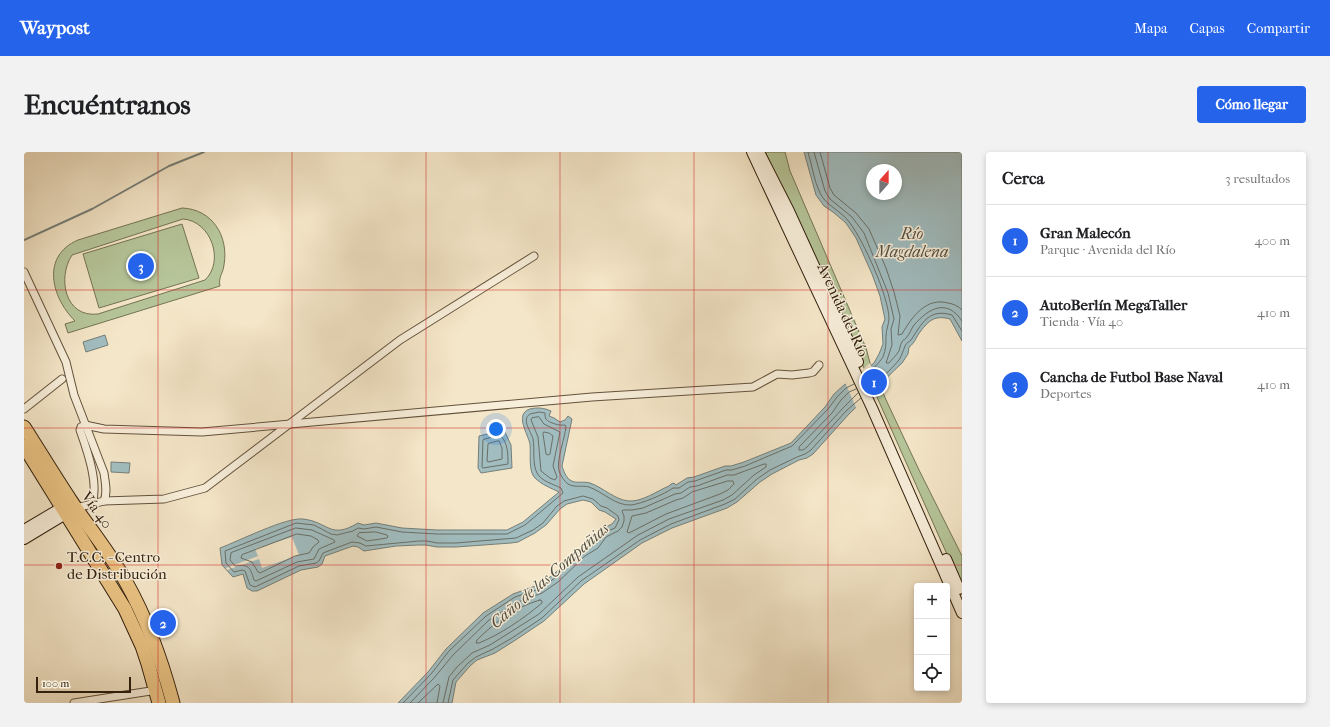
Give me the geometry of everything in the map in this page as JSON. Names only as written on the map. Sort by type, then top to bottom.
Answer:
[{"type":"highway","name":"Vía 40","points":[[24,427],[125,608],[142,646],[159,703]]},
{"type":"highway","name":"Vía 40","points":[[24,446],[69,507],[114,563],[126,582],[146,624],[173,703]]},
{"type":"main road","name":"Avenida del Río","points":[[752,152],[857,368],[962,596]]},
{"type":"main road","name":"Avenida del Río","points":[[759,152],[789,211],[857,368]]},
{"type":"main road","name":"Avenida del Río","points":[[875,407],[962,613]]},
{"type":"main road","points":[[24,530],[69,507]]},
{"type":"main road","points":[[24,539],[69,507]]},
{"type":"street","points":[[69,507],[104,501],[164,499],[205,488],[400,340],[534,256]]},
{"type":"street","points":[[24,272],[66,362],[74,395],[104,473],[106,491],[104,501]]},
{"type":"street","points":[[92,504],[95,493],[93,473],[80,430],[81,427],[85,425],[104,429],[193,432],[288,425],[592,397],[753,387],[777,374],[792,375],[813,372],[819,365]]},
{"type":"street","points":[[24,409],[62,379]]},
{"type":"street","points":[[74,703],[169,688]]},
{"type":"green space","points":[[765,152],[785,152],[790,171],[866,348],[870,363],[887,402],[962,556],[962,588],[811,246]]},
{"type":"green space","points":[[182,208],[193,210],[202,213],[210,219],[221,234],[225,254],[220,286],[68,333],[65,324],[75,321],[60,300],[54,278],[54,266],[66,247],[78,240]],"holes":[[[183,219],[193,221],[208,234],[212,243],[214,263],[211,272],[205,280],[98,314],[87,314],[78,310],[71,303],[67,295],[65,274],[67,264],[72,255]]]},
{"type":"green space","points":[[182,224],[199,278],[99,308],[83,254]]},
{"type":"water","name":"Río Magdalena","points":[[804,152],[962,152],[962,341],[950,319],[936,318],[929,322],[923,328],[913,344],[909,347],[908,354],[902,363],[849,414],[813,454],[772,474],[760,482],[737,502],[727,508],[672,528],[642,543],[584,584],[544,621],[495,653],[477,660],[456,682],[452,703],[398,703],[428,672],[446,649],[483,613],[513,594],[538,585],[553,575],[580,549],[592,541],[602,529],[612,524],[616,519],[599,510],[591,502],[583,500],[567,504],[560,509],[546,525],[518,542],[456,547],[437,547],[426,545],[396,546],[364,551],[353,546],[325,556],[322,564],[318,567],[301,570],[257,591],[252,591],[247,588],[243,574],[233,577],[222,565],[220,548],[274,525],[295,519],[312,521],[335,530],[349,528],[358,523],[364,525],[376,523],[402,528],[437,530],[507,530],[523,522],[559,492],[535,478],[531,471],[530,444],[522,420],[525,412],[530,409],[541,408],[551,411],[549,416],[560,422],[565,420],[568,416],[572,419],[562,466],[568,478],[574,482],[590,483],[614,496],[629,501],[639,500],[671,484],[674,483],[676,485],[687,478],[725,466],[731,466],[744,462],[791,443],[825,407],[834,394],[874,363],[883,344],[882,327],[885,319],[880,296],[872,274],[856,238],[846,223],[824,206],[816,195]]},
{"type":"water","points":[[105,335],[108,345],[86,352],[83,342]]},
{"type":"water","points":[[504,430],[511,445],[512,468],[481,473],[478,468],[479,436]]},
{"type":"water","points":[[111,462],[130,463],[129,473],[111,472]]},
{"type":"pier","points":[[870,363],[880,387],[857,410],[845,382],[852,379]]},
{"type":"pier","points":[[292,537],[299,555],[262,568],[259,559],[227,570],[226,568],[258,556],[255,549]]},
{"type":"waterway","points":[[24,240],[92,209],[169,166],[204,152]]},
{"type":"place","name":"Cancha de Futbol Base Naval","points":[[141,266]]},
{"type":"place","name":"Gran Malecón","points":[[874,382]]},
{"type":"place","name":"T.C.C. - Centro de Distribución","points":[[59,566]]},
{"type":"place","name":"AutoBerlín MegaTaller","points":[[163,623]]},
{"type":"water label","name":"Caño de las Compañias","points":[[549,575]]}]
